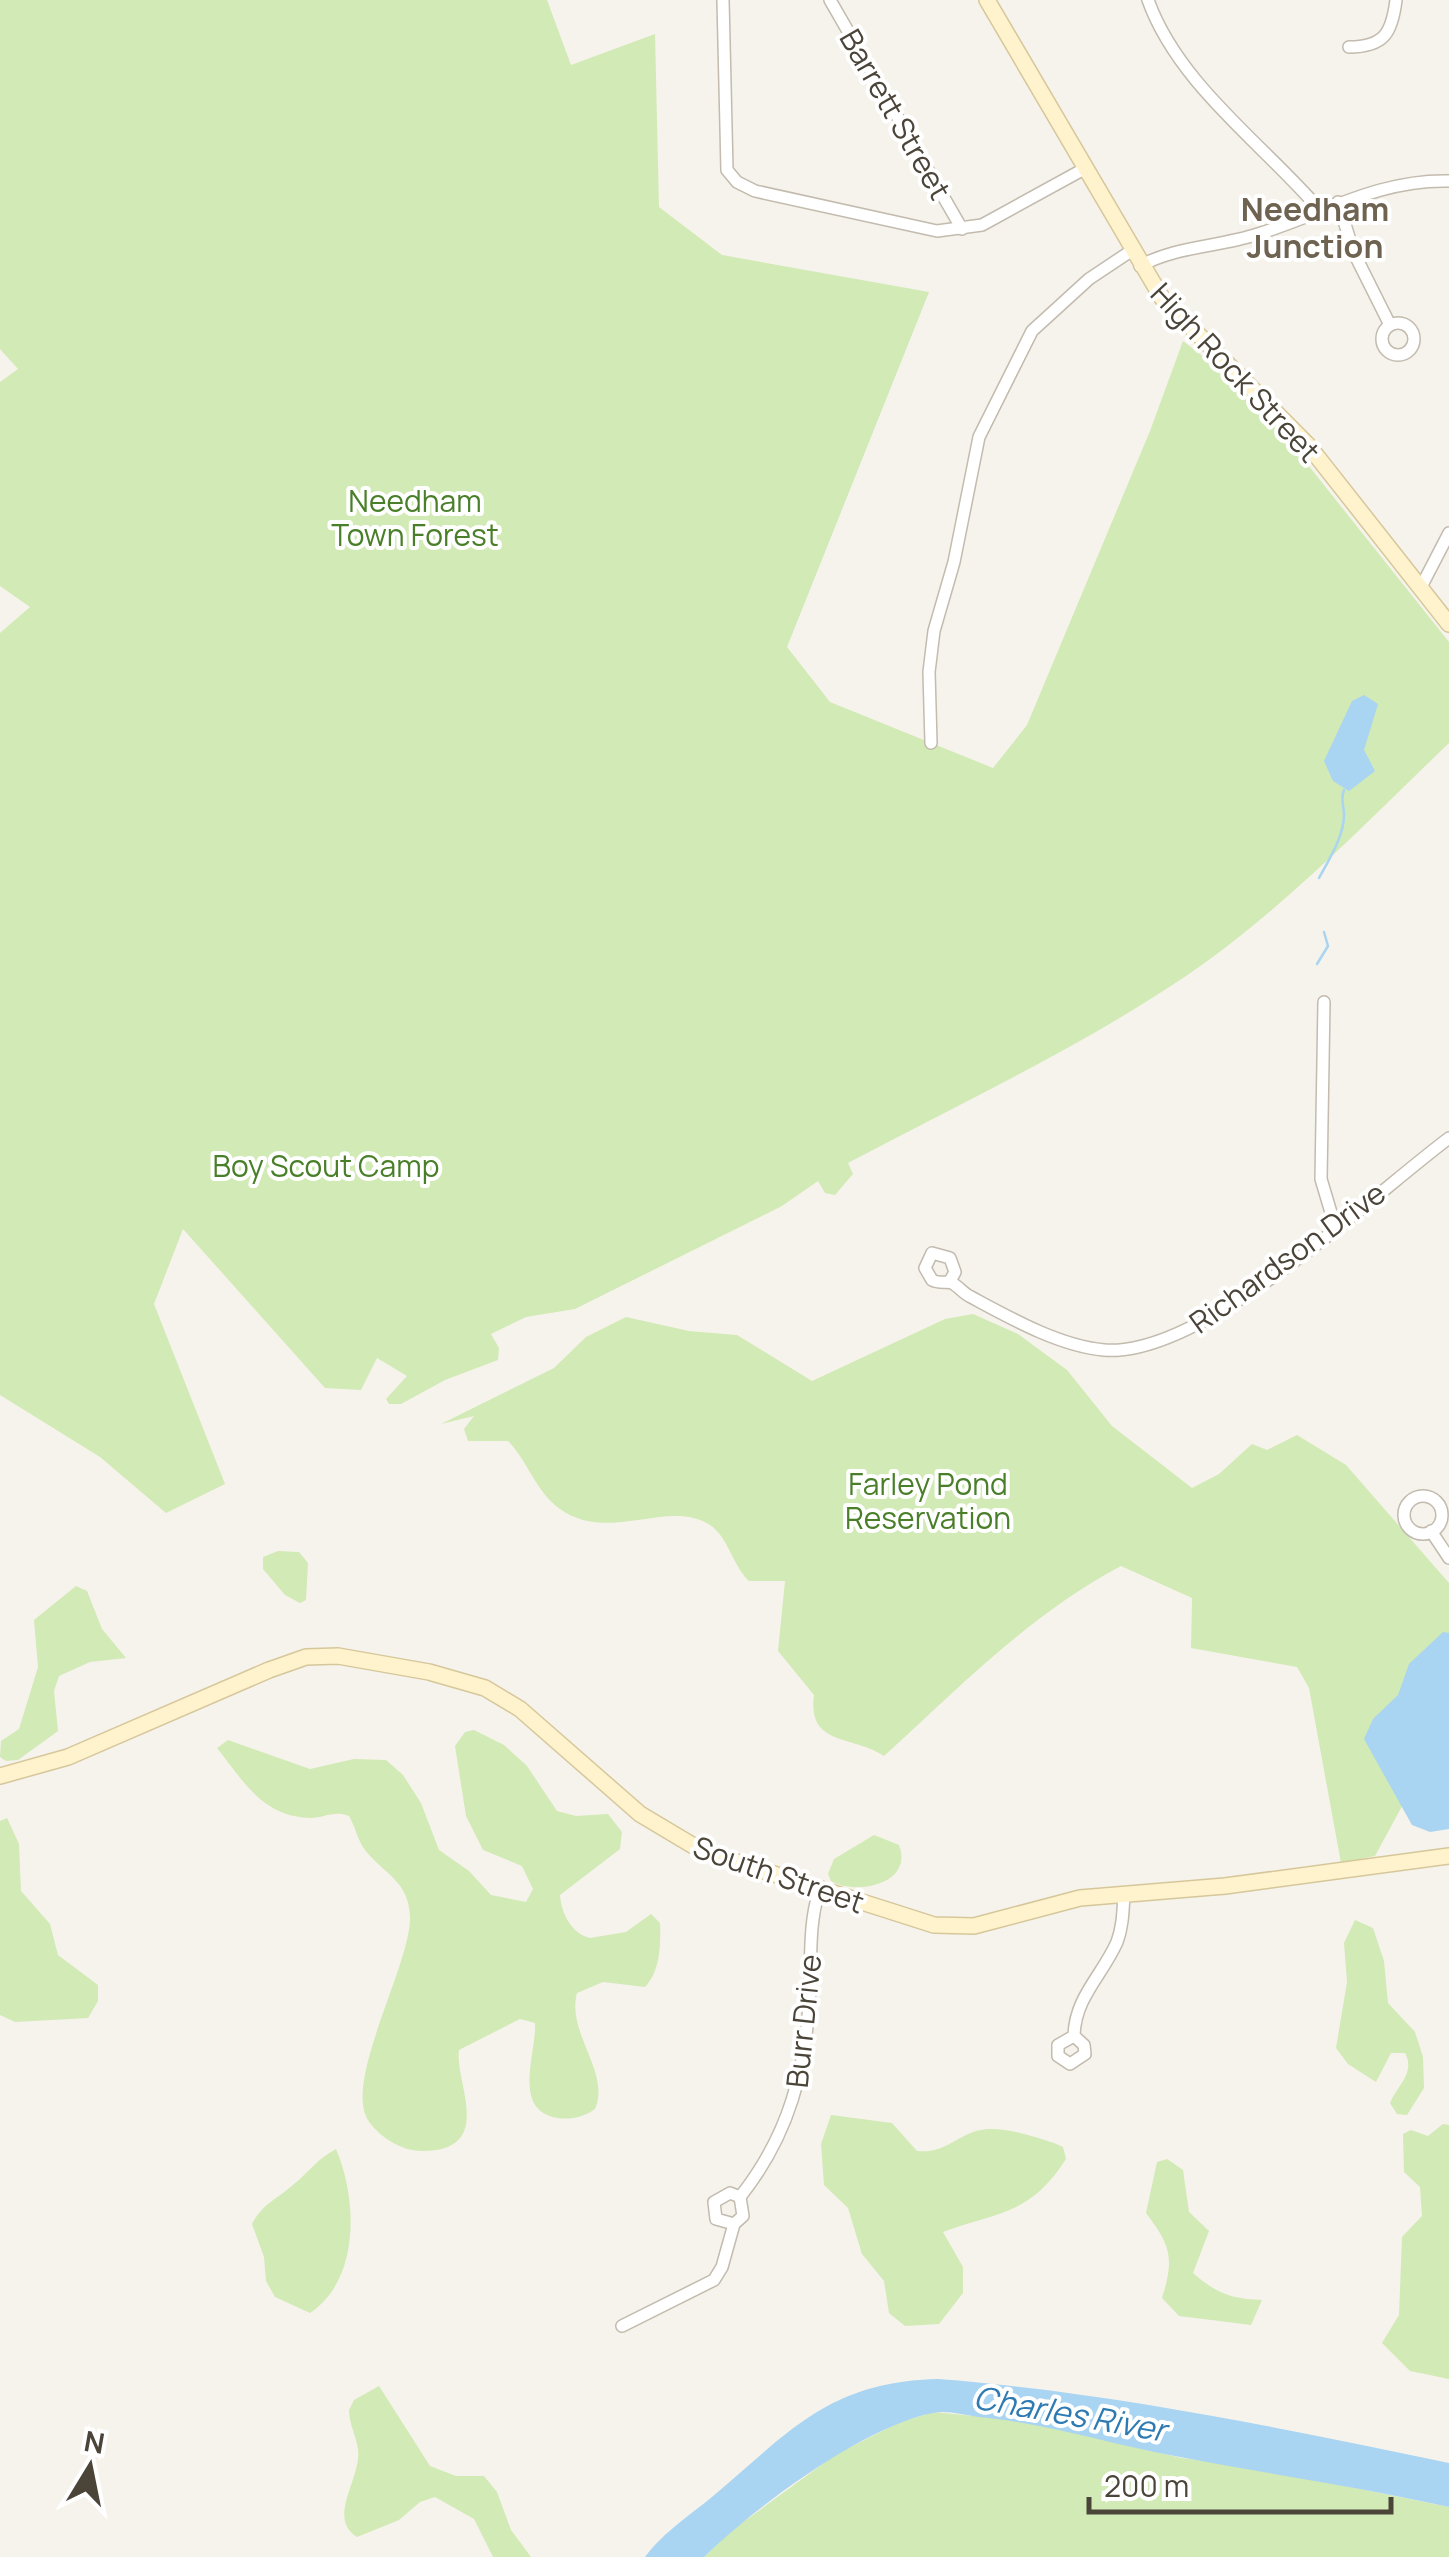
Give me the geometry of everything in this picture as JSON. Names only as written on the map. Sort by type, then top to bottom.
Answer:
[{"type":"street","points":[[723,0],[724,146],[727,170],[737,182],[901,226],[962,229],[982,226],[1084,169]]},
{"type":"street","name":"Barrett Street","points":[[830,0],[962,229]]},
{"type":"street","name":"High Rock Street","points":[[986,0],[1140,266],[1197,337],[1308,445],[1449,624]]},
{"type":"street","points":[[1148,0],[1161,29],[1203,85],[1320,210]]},
{"type":"street","points":[[1349,48],[1372,46],[1387,36],[1396,0]]},
{"type":"street","points":[[1140,266],[1165,255],[1261,234],[1338,202],[1394,185],[1449,181]]},
{"type":"street","points":[[1338,202],[1354,253],[1390,325]]},
{"type":"street","points":[[931,744],[930,655],[979,437],[1032,331],[1088,280],[1131,251]]},
{"type":"street","points":[[1420,589],[1449,533]]},
{"type":"street","points":[[1324,1002],[1321,1180],[1335,1226]]},
{"type":"street","name":"Richardson Drive","points":[[950,1282],[970,1297],[1057,1338],[1090,1348],[1125,1350],[1151,1346],[1216,1314],[1449,1138]]},
{"type":"street","points":[[1431,1531],[1449,1558]]},
{"type":"street","name":"South Street","points":[[0,1776],[68,1757],[268,1670],[306,1658],[338,1656],[429,1672],[484,1688],[520,1709],[666,1832],[702,1851],[934,1926],[960,1928],[1080,1898],[1242,1884],[1449,1856]]},
{"type":"street","name":"Burr Drive","points":[[740,2197],[771,2152],[796,2096],[804,2064],[813,1917],[819,1891]]},
{"type":"street","points":[[1074,2036],[1082,1999],[1119,1936],[1124,1894]]},
{"type":"street","name":"Burr Drive","points":[[730,2192],[740,2197],[745,2208],[734,2224],[716,2219],[714,2202],[730,2192]]},
{"type":"street","points":[[622,2326],[714,2280],[722,2267],[734,2224]]},
{"type":"green space","name":"Needham Town Forest","points":[[0,0],[547,0],[571,65],[655,34],[659,207],[722,255],[929,292],[787,647],[830,702],[993,768],[1027,725],[1150,431],[1183,341],[1236,382],[1273,421],[1449,642],[1449,743],[1270,911],[1164,991],[1030,1068],[848,1163],[853,1174],[835,1195],[825,1193],[818,1181],[782,1206],[575,1309],[526,1317],[491,1334],[499,1348],[498,1360],[445,1380],[401,1404],[389,1404],[386,1399],[407,1376],[377,1358],[361,1390],[325,1388],[183,1229],[154,1304],[225,1484],[166,1513],[100,1457],[0,1395],[0,633],[30,607],[0,586],[0,382],[18,369],[0,349]]},
{"type":"green space","name":"Farley Pond Reservation","points":[[973,1314],[1018,1334],[1067,1370],[1112,1426],[1192,1488],[1219,1474],[1252,1444],[1267,1450],[1297,1435],[1346,1465],[1449,1583],[1449,1772],[1407,1797],[1375,1856],[1341,1863],[1309,1688],[1297,1667],[1191,1648],[1192,1598],[1121,1566],[1026,1629],[884,1756],[835,1737],[818,1724],[814,1695],[778,1651],[785,1581],[749,1581],[716,1530],[694,1518],[618,1522],[579,1519],[551,1502],[508,1441],[468,1441],[464,1429],[474,1416],[441,1424],[554,1368],[586,1337],[626,1317],[689,1331],[737,1335],[812,1381],[945,1319]]},
{"type":"green space","points":[[278,1551],[299,1552],[308,1563],[306,1600],[300,1603],[285,1595],[263,1569],[263,1557]]},
{"type":"green space","points":[[76,1586],[87,1591],[102,1629],[126,1658],[90,1662],[59,1676],[54,1691],[58,1731],[18,1760],[6,1761],[0,1757],[1,1741],[19,1729],[38,1667],[34,1620]]},
{"type":"green space","points":[[474,1730],[504,1745],[527,1766],[557,1811],[576,1816],[608,1814],[622,1832],[620,1849],[560,1895],[563,1909],[573,1927],[590,1938],[626,1932],[651,1914],[660,1923],[658,1958],[645,1987],[603,1982],[577,1993],[577,2023],[597,2081],[595,2109],[562,2119],[543,2113],[534,2104],[530,2078],[535,2023],[520,2019],[459,2050],[467,2112],[465,2127],[459,2140],[445,2148],[422,2151],[400,2146],[381,2134],[370,2123],[363,2106],[370,2054],[407,1938],[410,1917],[405,1895],[365,1850],[349,1816],[310,1818],[279,1811],[246,1785],[217,1748],[228,1740],[310,1769],[354,1759],[386,1760],[403,1775],[421,1803],[439,1850],[469,1871],[491,1895],[526,1902],[533,1889],[522,1866],[483,1850],[466,1816],[455,1746],[465,1732]]},
{"type":"green space","points":[[7,1818],[19,1844],[21,1891],[50,1924],[58,1955],[98,1985],[98,2001],[88,2018],[15,2022],[0,2015],[0,1821]]},
{"type":"green space","points":[[874,1835],[899,1845],[901,1858],[891,1877],[854,1887],[831,1881],[828,1874],[834,1859]]},
{"type":"green space","points":[[1355,1920],[1373,1928],[1384,1961],[1388,2003],[1415,2032],[1423,2057],[1424,2088],[1407,2115],[1397,2114],[1390,2103],[1407,2073],[1405,2053],[1391,2053],[1376,2082],[1348,2064],[1336,2048],[1347,1982],[1344,1943]]},
{"type":"green space","points":[[831,2115],[892,2123],[917,2151],[941,2148],[976,2131],[994,2129],[1054,2143],[1063,2147],[1066,2159],[1026,2202],[943,2232],[963,2267],[963,2293],[939,2324],[905,2326],[889,2313],[884,2281],[862,2254],[848,2208],[824,2185],[821,2144]]},
{"type":"green space","points":[[1443,2124],[1449,2125],[1449,2379],[1410,2371],[1382,2343],[1399,2315],[1402,2237],[1422,2216],[1420,2187],[1404,2172],[1403,2134],[1411,2130],[1428,2136]]},
{"type":"green space","points":[[336,2149],[348,2191],[350,2237],[339,2280],[310,2313],[275,2297],[266,2281],[264,2257],[252,2224],[265,2207]]},
{"type":"green space","points":[[1167,2159],[1183,2170],[1189,2212],[1209,2231],[1193,2273],[1224,2294],[1262,2300],[1251,2325],[1179,2316],[1162,2298],[1168,2252],[1146,2213],[1157,2162]]},
{"type":"green space","points":[[379,2386],[430,2466],[456,2476],[484,2476],[497,2492],[511,2530],[531,2557],[493,2557],[474,2519],[435,2497],[420,2502],[399,2520],[357,2537],[348,2529],[345,2508],[358,2460],[349,2410],[354,2400]]},
{"type":"green space","points":[[934,2412],[1024,2421],[1182,2458],[1262,2469],[1449,2507],[1449,2557],[704,2557],[731,2531],[835,2455],[898,2423]]},
{"type":"water","points":[[1364,695],[1378,704],[1364,750],[1375,771],[1349,791],[1333,781],[1324,761],[1352,701]]},
{"type":"water","points":[[1443,1632],[1449,1633],[1449,1829],[1430,1832],[1412,1825],[1364,1739],[1373,1719],[1398,1695],[1409,1664]]},
{"type":"water","name":"Charles River","points":[[938,2379],[1131,2402],[1449,2463],[1449,2507],[1155,2452],[1029,2424],[938,2412],[905,2421],[844,2451],[781,2493],[704,2557],[645,2557],[670,2530],[817,2412],[870,2389]]},
{"type":"waterway","points":[[1319,878],[1342,831],[1344,790]]},
{"type":"waterway","points":[[1317,964],[1328,946],[1324,932]]},
{"type":"district","name":"Needham Junction","points":[[1315,228]]},
{"type":"park label","name":"Boy Scout Camp","points":[[326,1165]]}]
